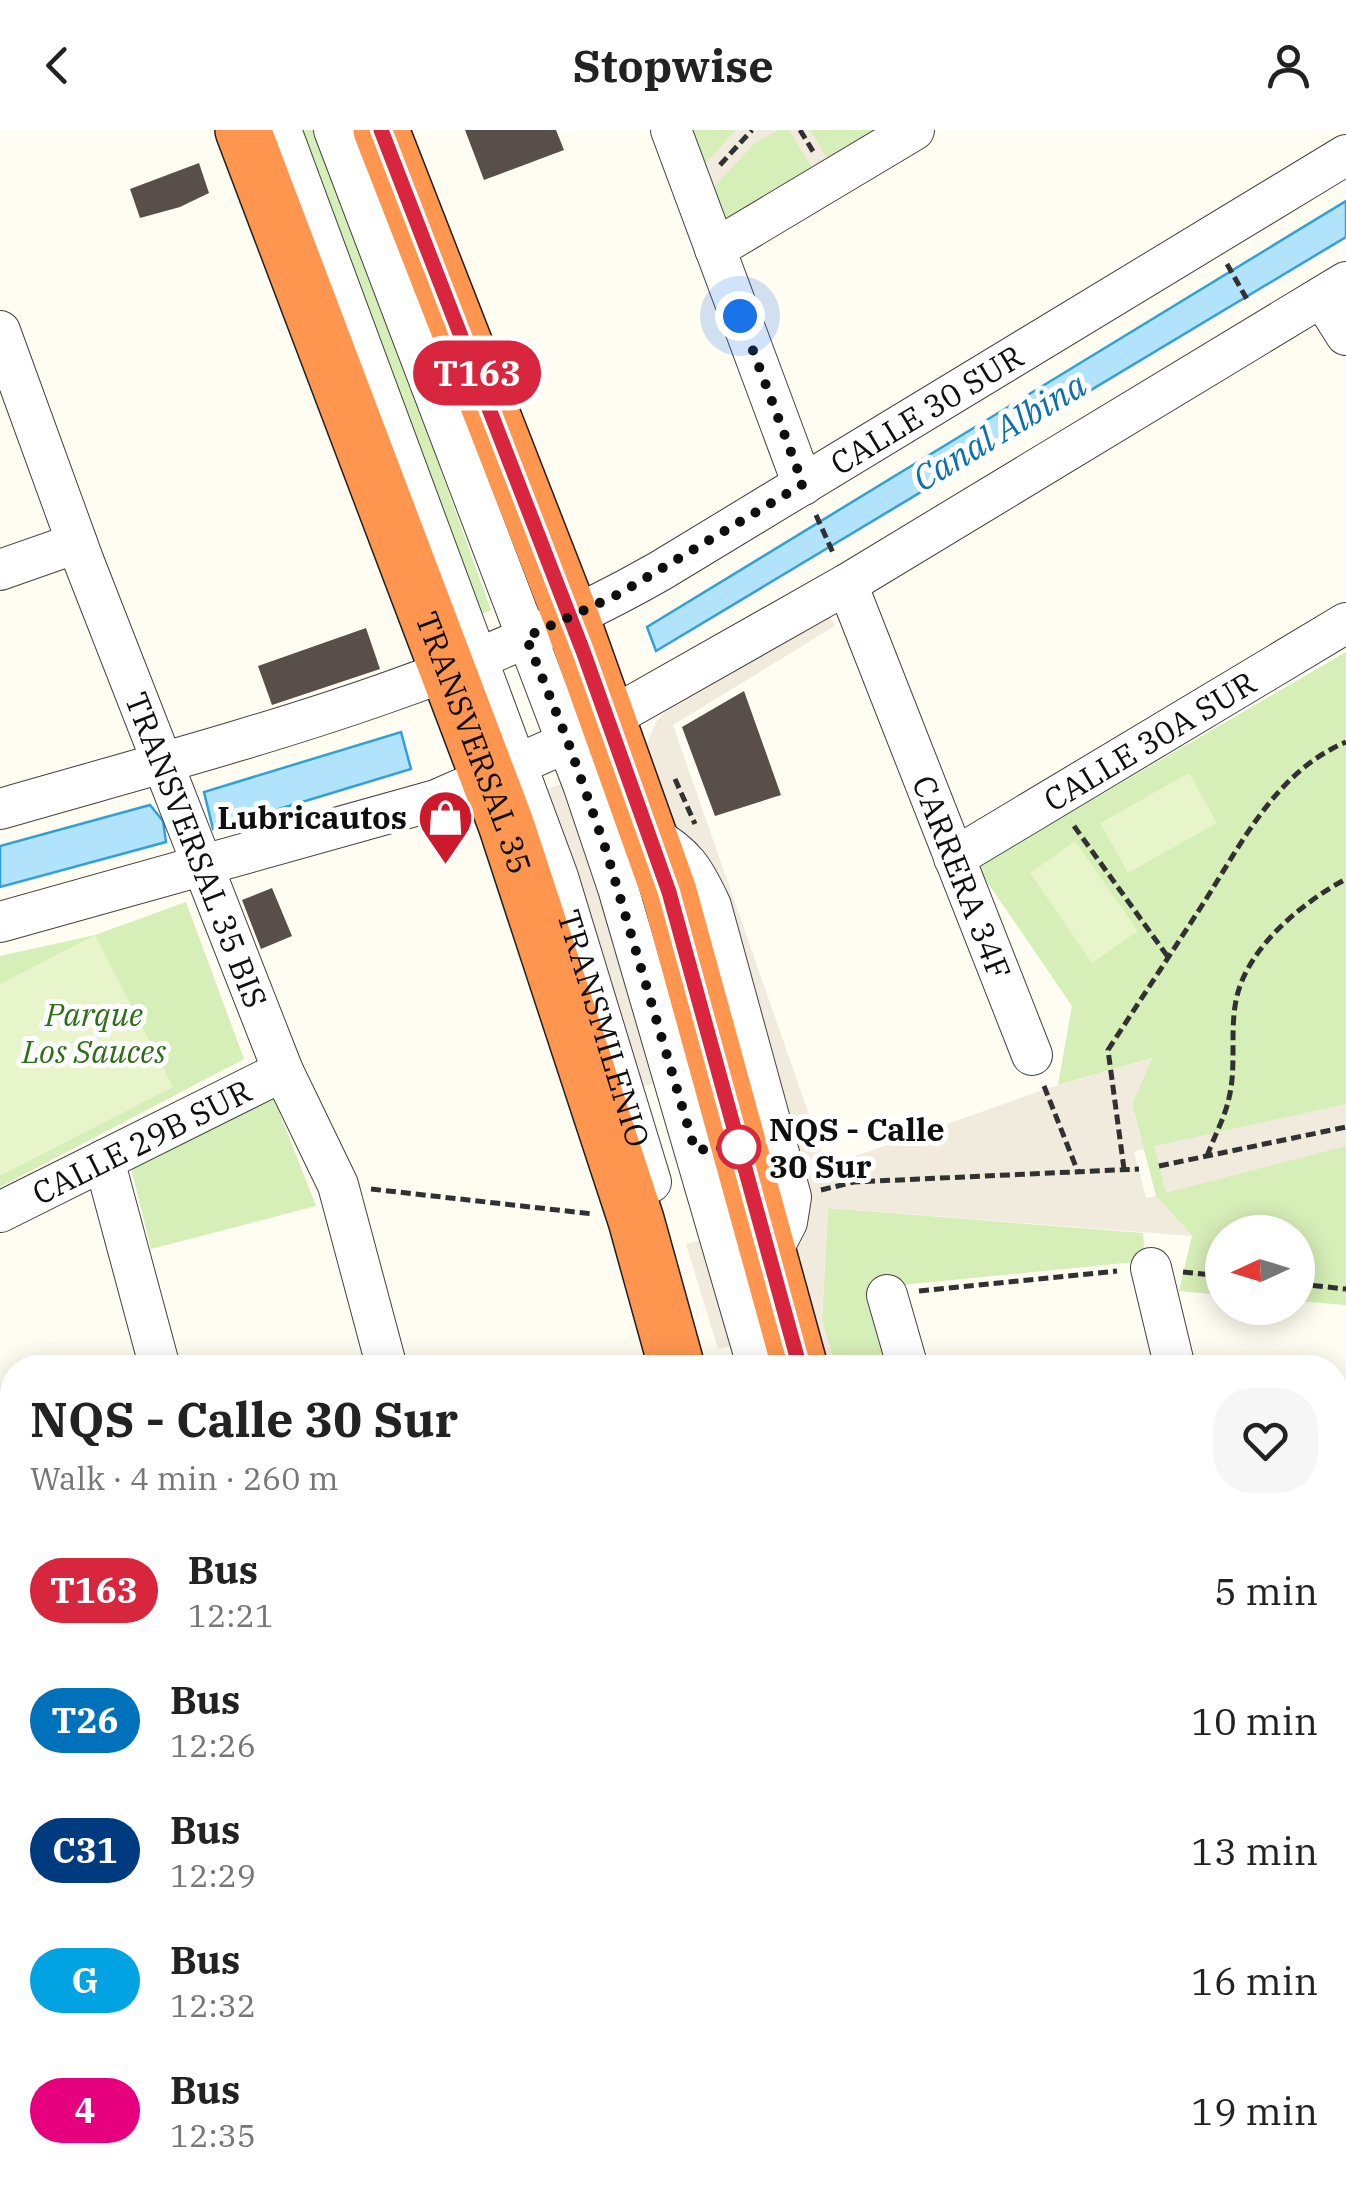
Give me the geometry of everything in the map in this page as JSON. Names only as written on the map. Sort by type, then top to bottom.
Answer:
[{"type":"highway","name":"TRANSVERSAL 35","points":[[243,130],[502,771],[558,976],[636,1220],[673,1355]]},
{"type":"highway","points":[[382,130],[548,627],[588,730],[649,834],[705,1014],[796,1355]]},
{"type":"street","points":[[281,130],[462,666]]},
{"type":"street","points":[[334,130],[548,627]]},
{"type":"street","points":[[672,130],[810,502]]},
{"type":"street","points":[[716,248],[914,130]]},
{"type":"street","name":"CALLE 30 SUR","points":[[0,809],[168,775],[462,666],[810,502],[1346,155]]},
{"type":"street","points":[[0,922],[197,852],[436,800],[588,730],[840,569],[1334,289],[1346,335]]},
{"type":"street","name":"TRANSVERSAL 35 BIS","points":[[0,332],[77,543],[283,1071],[338,1185],[384,1355]]},
{"type":"street","points":[[0,570],[77,543]]},
{"type":"street","name":"CARRERA 34F","points":[[840,569],[1032,1055]]},
{"type":"street","name":"CALLE 30A SUR","points":[[954,858],[1346,623]]},
{"type":"street","name":"TRANSMILENIO","points":[[588,730],[618,888],[754,1355]]},
{"type":"street","name":"TRANSMILENIO","points":[[502,771],[563,894],[701,1355]]},
{"type":"street","name":"CALLE 29B SUR","points":[[0,1212],[283,1071]]},
{"type":"street","points":[[104,1160],[156,1355]]},
{"type":"street","points":[[1151,1268],[1172,1355]]},
{"type":"street","points":[[886,1294],[904,1355]]},
{"type":"path","points":[[1227,264],[1249,303]]},
{"type":"path","points":[[810,502],[840,569]]},
{"type":"path","points":[[1124,1169],[1108,1050],[1253,824],[1297,772],[1321,752],[1346,742]]},
{"type":"path","points":[[1064,812],[1168,957]]},
{"type":"path","points":[[1207,1156],[1230,1096],[1237,994],[1253,960],[1275,933],[1308,904],[1346,879]]},
{"type":"path","points":[[1032,1055],[1078,1172]]},
{"type":"path","points":[[1159,1166],[1346,1127]]},
{"type":"path","points":[[815,1192],[854,1182],[1138,1169]]},
{"type":"path","points":[[338,1185],[636,1220]]},
{"type":"path","points":[[886,1294],[1151,1268],[1205,1274]]},
{"type":"path","points":[[1315,1286],[1346,1289]]},
{"type":"green space","points":[[296,130],[318,130],[491,610],[473,618]]},
{"type":"green space","points":[[691,130],[880,130],[726,219]]},
{"type":"green space","points":[[1346,652],[1346,1305],[1315,1302],[1315,1215],[1205,1215],[1205,1293],[1179,1291],[1192,1236],[1156,1196],[1132,1104],[1152,1058],[1058,1085],[1072,1006],[977,867]]},
{"type":"green space","points":[[1189,773],[1217,823],[1128,873],[1100,823]]},
{"type":"green space","points":[[1075,841],[1138,931],[1092,963],[1030,873]]},
{"type":"green space","name":"Parque Los Sauces","points":[[186,902],[244,1059],[0,1187],[0,956],[95,935]]},
{"type":"green space","points":[[95,935],[173,1087],[0,1176],[0,984]]},
{"type":"green space","points":[[274,1099],[316,1206],[151,1249],[131,1168]]},
{"type":"green space","points":[[828,1208],[1143,1233],[1145,1261],[871,1288],[890,1355],[832,1355],[822,1321]]},
{"type":"shaded area","points":[[736,130],[779,130],[755,143],[713,188],[704,165]]},
{"type":"shaded area","points":[[789,130],[810,130],[828,160],[813,169]]},
{"type":"shaded area","points":[[829,614],[835,626],[673,725],[827,1166],[1049,1088],[1152,1058],[1132,1104],[1144,1149],[1134,1152],[1146,1198],[1156,1196],[1192,1236],[828,1208],[822,1321],[832,1355],[816,1355],[643,752],[656,722],[669,708]]},
{"type":"shaded area","points":[[564,783],[661,1082],[641,1087],[545,790]]},
{"type":"shaded area","points":[[1346,1104],[1346,1146],[1166,1193],[1154,1146]]},
{"type":"shaded area","points":[[705,1239],[738,1344],[718,1349],[686,1244]]},
{"type":"water","name":"Canal Albina","points":[[1346,201],[1346,237],[656,651],[647,627]]},
{"type":"water","points":[[401,732],[411,769],[213,829],[204,792]]},
{"type":"water","points":[[150,805],[163,821],[166,842],[0,887],[0,846]]},
{"type":"building","points":[[465,130],[556,130],[564,150],[484,180]]},
{"type":"building","points":[[199,163],[209,193],[180,207],[140,218],[130,189]]},
{"type":"building","points":[[366,628],[380,669],[272,705],[258,666]]},
{"type":"building","points":[[744,691],[781,795],[715,816],[682,727]]},
{"type":"building","points":[[272,888],[292,936],[261,949],[242,900]]},
{"type":"bus line","name":"T163","points":[[381,130],[609,719],[669,892],[796,1355]]},
{"type":"place","name":"Lubricautos","points":[[446,866]]},
{"type":"place","name":"NQS - Calle 30 Sur","points":[[739,1147]]},
{"type":"route","points":[[739,1147],[695,1150],[606,850],[526,637],[619,594],[803,484],[740,316]]}]
